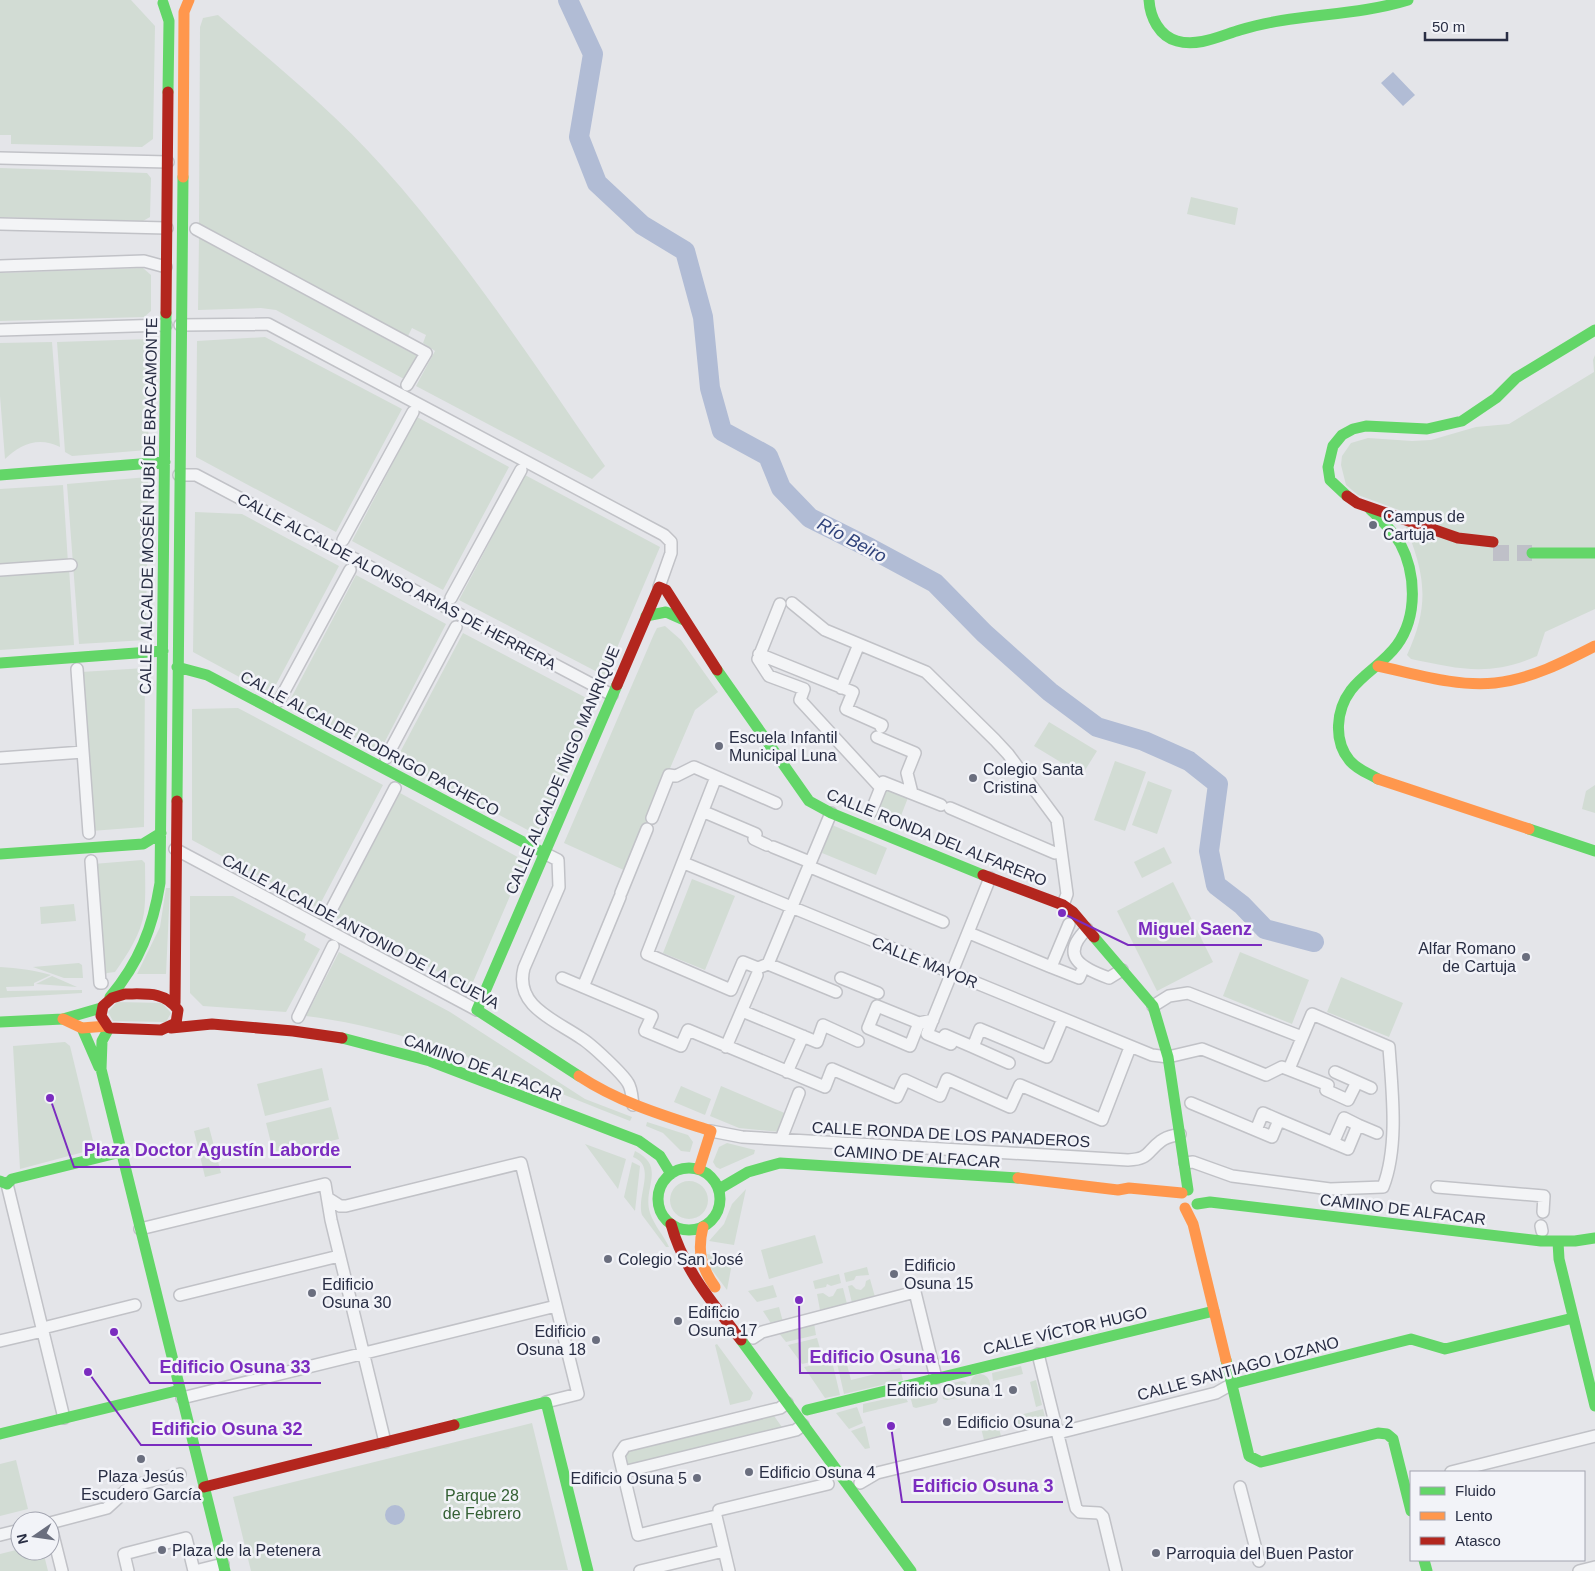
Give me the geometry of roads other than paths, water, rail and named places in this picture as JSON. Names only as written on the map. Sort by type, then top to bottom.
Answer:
[{"type":"street","points":[[159,2],[179,4],[188,0]]},
{"type":"street","name":"CALLE ALCALDE MOSÉN RUBÍ DE BRACAMONTE","points":[[177,1006],[175,849],[180,326],[184,12],[188,0]]},
{"type":"street","points":[[1149,0],[1151,18],[1162,32],[1175,40],[1192,43],[1296,18],[1382,7],[1408,0]]},
{"type":"street","name":"CALLE ALCALDE MOSÉN RUBÍ DE BRACAMONTE","points":[[86,1031],[131,971],[152,928],[159,891],[161,855],[169,21],[159,2]]},
{"type":"street","points":[[0,158],[168,162]]},
{"type":"street","points":[[0,224],[167,228]]},
{"type":"street","points":[[196,229],[426,353],[407,385]]},
{"type":"street","points":[[0,266],[144,261],[166,267]]},
{"type":"street","name":"CALLE ALCALDE IÑIGO MANRIQUE","points":[[180,326],[268,324],[664,535],[671,542],[672,553],[659,587],[477,1010]]},
{"type":"street","points":[[0,330],[166,325]]},
{"type":"street","points":[[1595,330],[1516,378],[1496,398],[1462,421],[1426,430],[1366,426],[1342,435],[1333,446],[1329,456],[1328,467],[1330,480],[1340,492],[1370,509],[1389,527],[1403,549],[1411,575],[1411,604],[1407,625],[1399,642],[1378,666],[1358,682],[1341,706],[1338,721],[1345,754],[1358,768],[1379,779],[1595,851]]},
{"type":"street","points":[[343,540],[413,412]]},
{"type":"street","points":[[0,475],[165,462]]},
{"type":"street","points":[[451,598],[521,470]]},
{"type":"street","name":"CALLE ALCALDE ALONSO ARIAS DE HERRERA","points":[[179,475],[196,475],[612,695]]},
{"type":"street","points":[[1370,509],[1397,516],[1458,538],[1493,547]]},
{"type":"street","points":[[1595,542],[1532,547],[1595,553]]},
{"type":"street","points":[[0,570],[71,565]]},
{"type":"street","points":[[279,700],[350,570]]},
{"type":"street","name":"CALLE RONDA DEL ALFARERO","points":[[659,587],[666,590],[684,620],[799,788],[810,801],[831,813],[990,878],[1063,905]]},
{"type":"street","points":[[792,603],[825,630],[926,672],[1008,754],[1056,820],[1067,894],[1063,905],[1073,912],[1153,1006],[1168,1057],[1186,1175],[1187,1199],[1249,1456],[1261,1462],[1378,1433],[1387,1434],[1393,1439],[1408,1483],[1410,1502]]},
{"type":"street","points":[[780,604],[758,659],[769,676],[804,689],[800,700],[880,788]]},
{"type":"street","points":[[646,616],[666,612],[684,620]]},
{"type":"street","points":[[386,758],[456,627]]},
{"type":"street","points":[[1378,666],[1464,682],[1493,683],[1546,669],[1595,646]]},
{"type":"street","points":[[842,688],[857,649]]},
{"type":"street","points":[[0,663],[163,651]]},
{"type":"street","points":[[759,654],[853,692],[846,709],[882,724],[879,732],[915,753],[907,772],[912,793]]},
{"type":"street","name":"CALLE ALCALDE RODRIGO PACHECO","points":[[177,667],[207,675],[544,853]]},
{"type":"street","points":[[77,669],[89,833]]},
{"type":"street","points":[[0,758],[83,752]]},
{"type":"street","points":[[652,818],[669,774],[676,776],[694,767],[776,803]]},
{"type":"street","points":[[714,776],[683,859],[684,863],[647,954],[731,990],[743,962],[758,968],[768,964],[836,992]]},
{"type":"street","points":[[872,812],[883,782],[1055,853]]},
{"type":"street","points":[[328,916],[395,788]]},
{"type":"street","points":[[768,964],[831,813]]},
{"type":"street","points":[[709,814],[756,834],[754,839],[805,860]]},
{"type":"street","points":[[583,987],[647,829]]},
{"type":"street","points":[[0,854],[143,844],[161,833]]},
{"type":"street","points":[[143,844],[161,855]]},
{"type":"street","name":"CALLE ALCALDE ANTONIO DE LA CUEVA","points":[[175,849],[477,1010],[577,1077],[633,1106]]},
{"type":"street","points":[[544,853],[558,860],[559,887],[524,968],[521,981],[527,998],[544,1015],[584,1039],[629,1084],[633,1106]]},
{"type":"street","points":[[91,861],[100,983],[102,983]]},
{"type":"street","name":"CALLE MAYOR","points":[[684,863],[1152,1056],[1168,1057]]},
{"type":"street","points":[[815,869],[944,922]]},
{"type":"street","points":[[951,1044],[927,1034],[934,1025],[952,972],[990,878]]},
{"type":"street","points":[[1051,967],[1069,924]]},
{"type":"street","points":[[1087,928],[1075,940],[1072,947],[1073,952],[1084,966],[1109,978],[1122,970]]},
{"type":"street","points":[[974,935],[1079,978],[1082,971]]},
{"type":"street","points":[[298,1017],[332,946]]},
{"type":"street","points":[[726,1047],[757,975]]},
{"type":"street","points":[[562,978],[652,1016],[645,1031],[681,1046],[688,1030],[825,1087],[832,1069],[898,1097],[905,1080],[940,1096],[947,1078],[1010,1106],[1020,1085],[1102,1120],[1129,1050]]},
{"type":"street","points":[[841,978],[878,993]]},
{"type":"street","points":[[1153,1006],[1169,996],[1188,993],[1302,1038],[1289,1069]]},
{"type":"street","name":"CAMINO DE ALFACAR","points":[[110,997],[125,994],[162,995],[206,1023]]},
{"type":"street","points":[[171,1028],[176,1023],[177,1006]]},
{"type":"street","points":[[0,1022],[63,1019],[101,1010],[108,1027],[102,1041],[100,1069],[224,1568],[194,1571],[186,1538],[124,1554],[128,1571]]},
{"type":"street","points":[[742,1011],[817,1042],[823,1025],[858,1041]]},
{"type":"street","name":"CAMINO DE ALFACAR","points":[[1184,1162],[1193,1162],[1232,1176],[1330,1189],[1382,1187],[1389,1171],[1393,1110],[1389,1047],[1312,1014],[1302,1038]]},
{"type":"street","points":[[63,1019],[86,1031],[108,1027]]},
{"type":"street","points":[[973,1047],[980,1029],[1047,1057],[1062,1021]]},
{"type":"street","name":"CAMINO DE ALFACAR","points":[[108,1027],[117,1030],[161,1030],[206,1023],[293,1031],[348,1039],[430,1062],[639,1141],[660,1156],[671,1174]]},
{"type":"street","points":[[919,1023],[934,1025],[973,1047],[1009,1063]]},
{"type":"street","points":[[86,1031],[93,1061],[100,1069]]},
{"type":"street","points":[[787,1072],[803,1036]]},
{"type":"street","points":[[1168,1057],[1202,1049],[1266,1075],[1282,1067],[1348,1100],[1357,1082]]},
{"type":"street","points":[[1335,1072],[1371,1088]]},
{"type":"street","points":[[783,1134],[798,1093]]},
{"type":"street","points":[[1191,1103],[1272,1138],[1279,1120]]},
{"type":"street","name":"CALLE RONDA DE LOS PANADEROS","points":[[633,1106],[711,1131],[742,1137],[1128,1160],[1142,1159],[1160,1141],[1180,1134]]},
{"type":"street","points":[[1256,1130],[1263,1113],[1348,1149],[1358,1125]]},
{"type":"street","points":[[1333,1143],[1344,1118],[1377,1133]]},
{"type":"street","points":[[700,1169],[711,1131]]},
{"type":"street","points":[[64,1418],[45,1329],[4,1182],[121,1152]]},
{"type":"street","points":[[204,1487],[578,1394],[521,1163],[346,1206],[340,1206],[329,1200]]},
{"type":"street","name":"CAMINO DE ALFACAR","points":[[719,1189],[741,1174],[767,1164],[780,1163],[1045,1180],[1118,1190],[1129,1188],[1210,1202],[1558,1242],[1594,1240]]},
{"type":"street","points":[[685,1168],[700,1169],[715,1181],[720,1197],[717,1213],[703,1227],[698,1244],[702,1267],[860,1482],[916,1568],[803,1425],[686,1267],[677,1247],[671,1224],[660,1207],[659,1194],[662,1185],[671,1174],[685,1168]]},
{"type":"street","points":[[1186,1175],[1187,1199]]},
{"type":"street","points":[[140,1229],[325,1184],[329,1200],[328,1208],[339,1256],[385,1442]]},
{"type":"street","points":[[1437,1186],[1544,1196],[1543,1212]]},
{"type":"street","points":[[671,1224],[686,1230],[703,1227]]},
{"type":"street","points":[[1558,1242],[1559,1260],[1595,1406]]},
{"type":"street","points":[[180,1295],[339,1256]]},
{"type":"street","points":[[753,1338],[762,1332],[915,1292],[936,1378]]},
{"type":"street","points":[[0,1342],[135,1305]]},
{"type":"street","points":[[0,1434],[64,1418],[364,1353],[556,1306]]},
{"type":"street","name":"CALLE VÍCTOR HUGO","points":[[807,1410],[1214,1311]]},
{"type":"street","name":"CALLE SANTIAGO LOZANO","points":[[860,1482],[877,1473],[1216,1393],[1232,1384],[1411,1339],[1445,1349],[1573,1318]]},
{"type":"street","points":[[1038,1354],[1076,1508],[1080,1512],[1099,1513],[1103,1517],[1116,1571]]},
{"type":"street","points":[[546,1402],[588,1571]]},
{"type":"street","points":[[787,1402],[780,1408],[625,1446],[619,1454],[638,1535],[828,1484]]},
{"type":"street","points":[[623,1472],[796,1430],[803,1425]]},
{"type":"street","points":[[1455,1471],[1595,1436]]},
{"type":"street","points":[[60,1520],[107,1508],[131,1486],[180,1474]]},
{"type":"street","points":[[1240,1487],[1259,1561]]},
{"type":"street","points":[[717,1513],[729,1571]]},
{"type":"street","points":[[640,1571],[724,1551]]},
{"type":"street","points":[[1579,1571],[1595,1567]]},
{"type":"water","points":[[1393,72],[1415,95],[1403,106],[1381,83]]},
{"type":"water","points":[[395,1505],[402,1508],[405,1515],[402,1522],[395,1525],[388,1522],[385,1515],[388,1508]]},
{"type":"waterway","name":"Río Beiro","points":[[568,0],[593,54],[579,137],[597,183],[642,225],[685,251],[703,317],[710,388],[722,431],[768,456],[781,488],[810,518],[935,583],[984,633],[1050,692],[1097,727],[1144,741],[1189,761],[1218,784],[1209,851],[1216,885],[1242,905],[1265,929],[1314,942]]},
{"type":"tunnel","points":[[1493,553],[1532,553]]},
{"type":"place","name":"Campus de Cartuja","points":[[1373,525]]},
{"type":"place","name":"Escuela Infantil Municipal Luna","points":[[719,746]]},
{"type":"place","name":"Colegio Santa Cristina","points":[[973,778]]},
{"type":"place","name":"Miguel Saenz","points":[[1062,913]]},
{"type":"place","name":"Alfar Romano de Cartuja","points":[[1526,957]]},
{"type":"place","name":"Plaza Doctor Agustín Laborde","points":[[50,1098]]},
{"type":"place","name":"Colegio San José","points":[[608,1259]]},
{"type":"place","name":"Edificio Osuna 15","points":[[894,1274]]},
{"type":"place","name":"Edificio Osuna 30","points":[[312,1293]]},
{"type":"place","name":"Edificio Osuna 16","points":[[799,1300]]},
{"type":"place","name":"Edificio Osuna 17","points":[[678,1321]]},
{"type":"place","name":"Edificio Osuna 33","points":[[114,1332]]},
{"type":"place","name":"Edificio Osuna 18","points":[[596,1340]]},
{"type":"place","name":"Edificio Osuna 32","points":[[88,1372]]},
{"type":"place","name":"Edificio Osuna 1","points":[[1013,1390]]},
{"type":"place","name":"Edificio Osuna 2","points":[[947,1422]]},
{"type":"place","name":"Edificio Osuna 3","points":[[891,1426]]},
{"type":"place","name":"Plaza Jesús Escudero García","points":[[141,1459]]},
{"type":"place","name":"Edificio Osuna 4","points":[[749,1472]]},
{"type":"place","name":"Edificio Osuna 5","points":[[697,1478]]},
{"type":"place","name":"Plaza de la Petenera","points":[[162,1550]]},
{"type":"place","name":"Parroquia del Buen Pastor","points":[[1156,1553]]},
{"type":"park label","name":"Parque 28 de Febrero","points":[[482,1504]]}]
